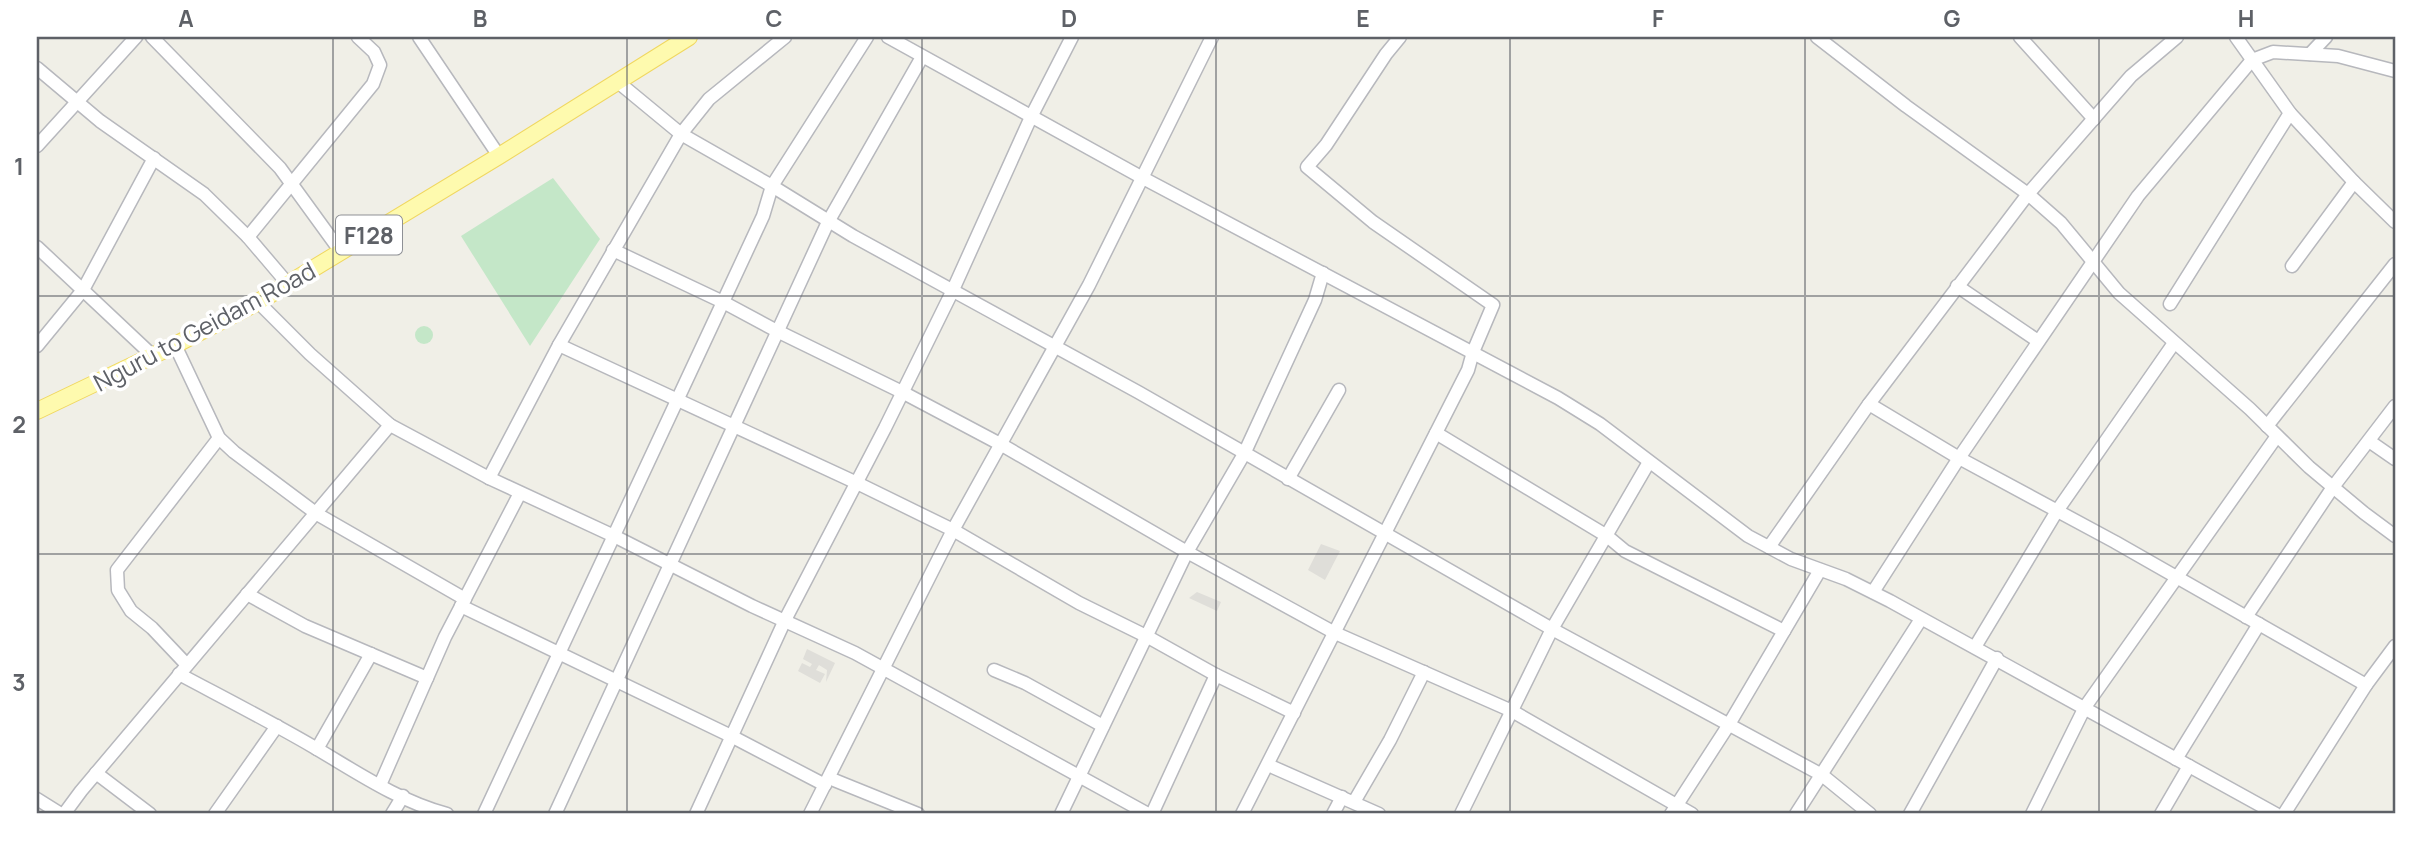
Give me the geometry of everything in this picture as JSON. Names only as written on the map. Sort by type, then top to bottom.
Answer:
[{"type":"main road","name":"Nguru to Geidam Road","points":[[37,411],[258,302],[690,37]]},
{"type":"street","points":[[37,146],[136,37]]},
{"type":"street","points":[[152,37],[280,168],[341,252]]},
{"type":"street","points":[[248,237],[373,84],[380,65],[374,52],[358,37]]},
{"type":"street","points":[[419,37],[499,156]]},
{"type":"street","points":[[489,478],[559,345],[681,134],[709,99],[785,37]]},
{"type":"street","points":[[484,814],[723,302],[762,216],[772,186],[867,37]]},
{"type":"street","points":[[888,37],[1141,177],[1559,398],[1600,424],[1748,536],[1791,559],[1873,592],[2276,814]]},
{"type":"street","points":[[696,814],[785,620],[902,392],[1031,117],[1072,37]]},
{"type":"street","points":[[810,814],[953,530],[1089,285],[1212,37]]},
{"type":"street","points":[[1242,814],[1468,370],[1493,306],[1373,222],[1307,167],[1326,145],[1400,37]]},
{"type":"street","points":[[1818,37],[1916,114],[2028,194],[2061,223],[2119,293],[2333,487],[2395,536]]},
{"type":"street","points":[[2020,37],[2094,119]]},
{"type":"street","points":[[1769,547],[1869,404],[2028,194],[2131,76],[2177,37]]},
{"type":"street","points":[[2236,37],[2290,113],[2395,222]]},
{"type":"street","points":[[2310,54],[2326,37]]},
{"type":"street","points":[[1873,592],[1959,458],[2138,196],[2252,60],[2273,52],[2338,56],[2395,71]]},
{"type":"street","points":[[555,814],[828,222],[922,57]]},
{"type":"street","points":[[37,68],[100,121],[204,194],[248,237],[288,284]]},
{"type":"street","points":[[618,82],[681,134],[772,186],[828,222],[951,292],[1138,392],[1552,629],[1822,775],[1870,814]]},
{"type":"street","points":[[2170,304],[2290,113]]},
{"type":"street","points":[[37,346],[83,290],[154,158]]},
{"type":"street","points":[[2292,266],[2354,181]]},
{"type":"street","points":[[37,247],[153,356]]},
{"type":"street","points":[[614,250],[723,302],[1002,445],[1187,552],[1335,633],[1512,711],[1674,810],[1692,814]]},
{"type":"street","points":[[2267,426],[2395,264]]},
{"type":"street","points":[[1061,814],[1187,552],[1244,454],[1315,300],[1323,273]]},
{"type":"street","points":[[1957,285],[2038,341]]},
{"type":"street","points":[[258,302],[310,354],[390,425],[520,494],[670,562],[752,606],[884,669],[1150,814],[1216,675]]},
{"type":"street","points":[[1975,647],[2057,511],[2174,343]]},
{"type":"street","points":[[175,345],[219,438],[317,514],[463,603],[558,653],[827,781],[918,814]]},
{"type":"street","points":[[559,345],[953,530],[1079,603],[1294,713]]},
{"type":"street","points":[[1288,479],[1339,390]]},
{"type":"street","points":[[1869,404],[1959,458],[2175,576],[2366,685]]},
{"type":"street","points":[[2246,617],[2333,487],[2395,406]]},
{"type":"street","points":[[37,799],[63,814],[390,425]]},
{"type":"street","points":[[1436,433],[1607,536],[1625,551],[1784,631]]},
{"type":"street","points":[[2032,814],[2085,707],[2175,576],[2277,436]]},
{"type":"street","points":[[219,438],[117,570],[118,590],[131,611],[152,628],[183,669],[380,785],[430,810],[447,814]]},
{"type":"street","points":[[2369,441],[2395,459]]},
{"type":"street","points":[[1461,814],[1552,629],[1650,462]]},
{"type":"street","points":[[380,785],[463,603],[520,494]]},
{"type":"street","points":[[1674,810],[1728,726],[1821,570]]},
{"type":"street","points":[[247,594],[305,626],[427,678]]},
{"type":"street","points":[[1797,814],[1921,618]]},
{"type":"street","points":[[2176,759],[2259,624]]},
{"type":"street","points":[[2284,814],[2366,685],[2395,646]]},
{"type":"street","points":[[317,749],[371,654]]},
{"type":"street","points":[[1910,814],[1997,658]]},
{"type":"street","points":[[994,670],[1025,683],[1103,726]]},
{"type":"street","points":[[1333,814],[1348,800],[1390,740],[1424,672]]},
{"type":"street","points":[[215,814],[276,726]]},
{"type":"street","points":[[1268,765],[1379,814]]},
{"type":"street","points":[[2161,814],[2189,766]]},
{"type":"street","points":[[96,774],[150,814]]},
{"type":"street","points":[[392,814],[403,796]]},
{"type":"shaded area","points":[[1321,544],[1340,551],[1325,580],[1308,570]]},
{"type":"shaded area","points":[[1197,592],[1221,602],[1217,611],[1189,598]]},
{"type":"shaded area","points":[[807,649],[835,663],[826,682],[827,670],[819,665],[816,670],[825,674],[820,683],[798,671],[802,663],[810,667],[812,664],[803,659]]},
{"type":"green space","points":[[553,178],[600,239],[530,346],[461,236]]},
{"type":"green space","points":[[424,326],[432,331],[433,335],[428,343],[424,344],[416,339],[415,335],[420,327]]}]
